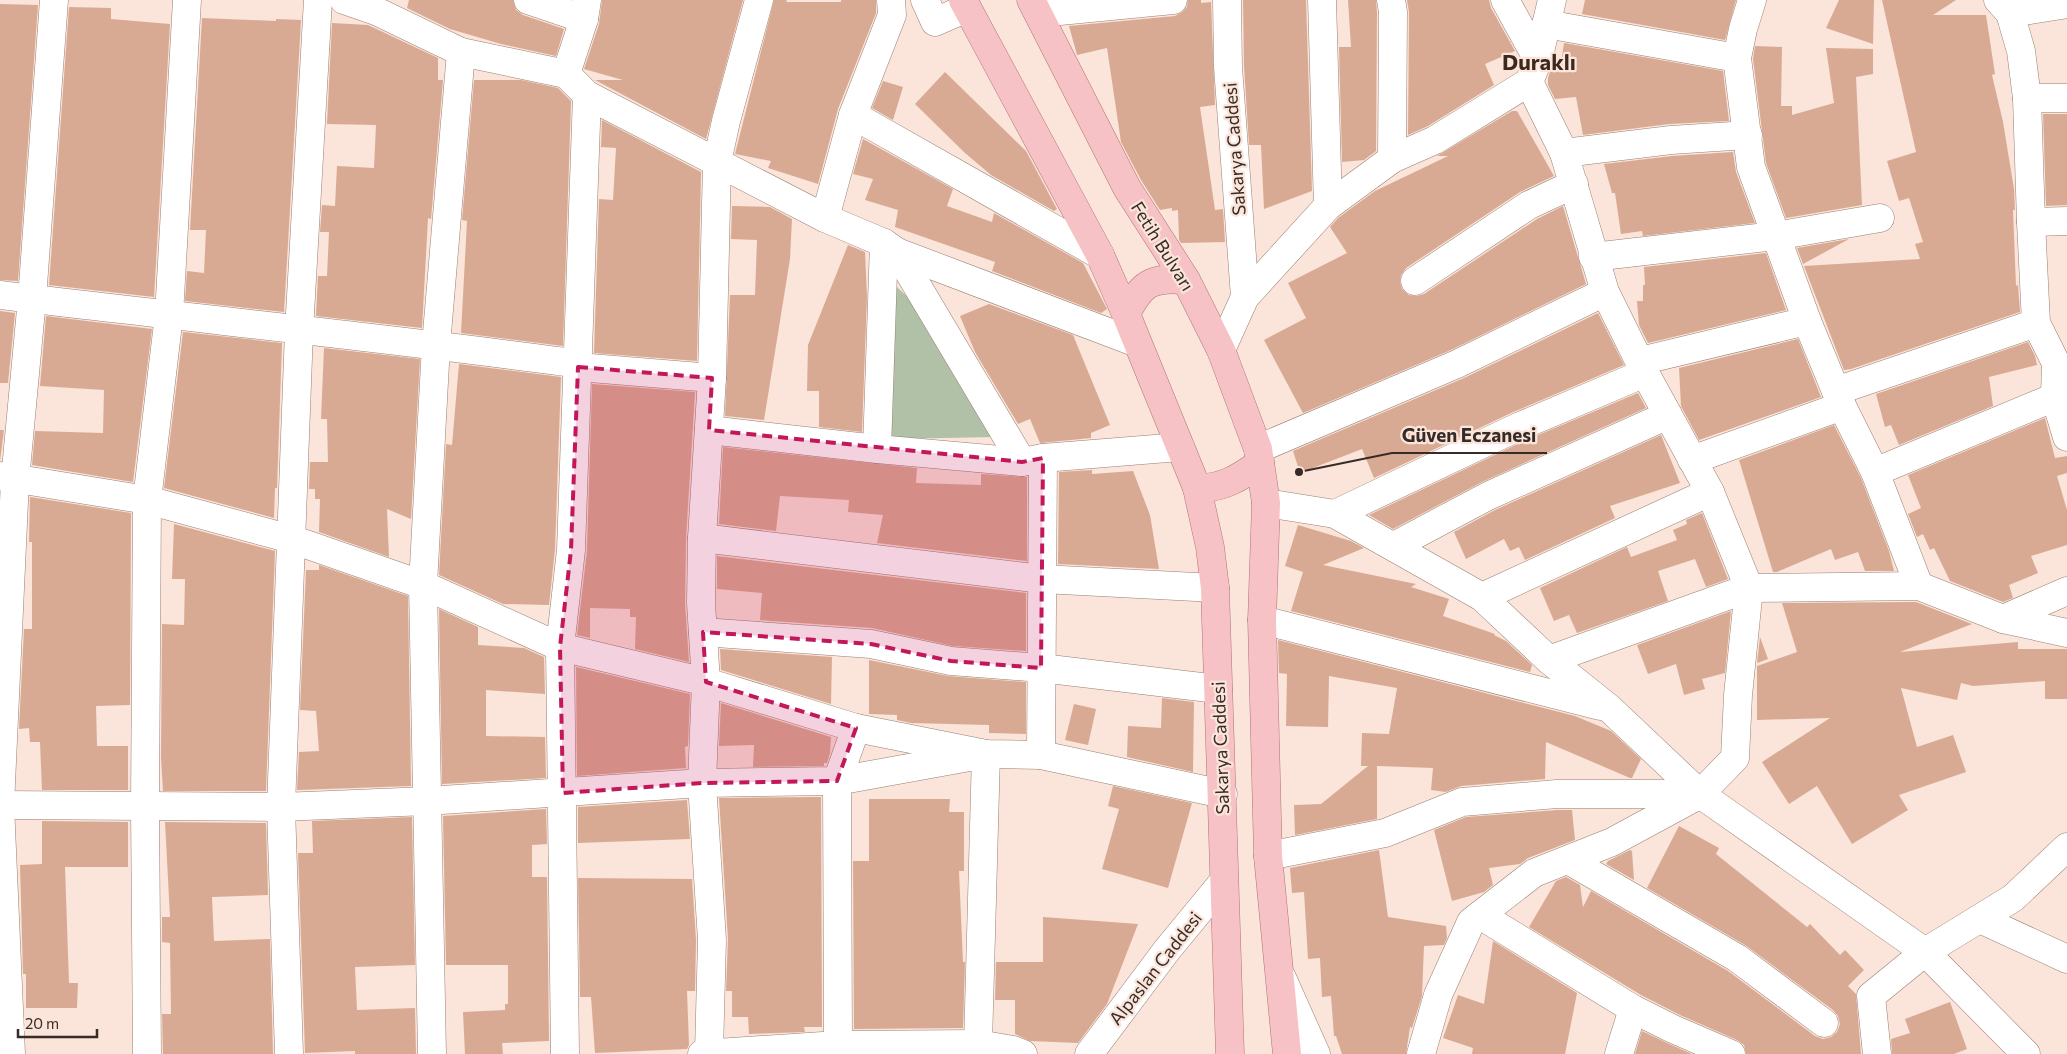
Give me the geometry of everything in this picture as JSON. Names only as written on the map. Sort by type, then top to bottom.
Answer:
[{"type":"main road","points":[[965,4],[1100,255],[1180,447]]},
{"type":"main road","name":"Fetih Bulvarı","points":[[1035,6],[1127,188],[1186,280],[1221,350],[1260,456],[1266,503]]},
{"type":"main road","points":[[1126,314],[1137,294],[1150,284],[1164,278],[1186,280]]},
{"type":"main road","name":"Sakarya Caddesi","points":[[1180,447],[1197,488],[1210,548],[1215,588],[1230,1054]]},
{"type":"main road","points":[[1197,488],[1210,488],[1226,484],[1260,456]]},
{"type":"main road","points":[[1266,503],[1262,620],[1268,856],[1287,1054]]},
{"type":"street","points":[[11,1054],[0,805],[8,478],[32,299],[54,0]]},
{"type":"street","points":[[147,1054],[145,806],[147,500],[168,315],[188,0]]},
{"type":"street","points":[[289,1054],[281,807],[299,331],[318,0]]},
{"type":"street","points":[[344,0],[377,6],[462,52],[566,74],[587,95],[825,218],[891,248],[1137,343]]},
{"type":"street","points":[[528,0],[586,10],[566,74]]},
{"type":"street","points":[[759,0],[726,121],[717,162],[712,378],[702,538],[702,632],[706,682],[702,783],[712,940],[706,1053],[838,1045],[978,1044],[1013,1050],[1024,1054]]},
{"type":"street","points":[[825,218],[853,115],[892,15],[891,0]]},
{"type":"street","points":[[925,0],[935,22],[965,4]]},
{"type":"street","points":[[1035,6],[1173,0]]},
{"type":"street","name":"Sakarya Caddesi","points":[[1227,0],[1228,67],[1245,298]]},
{"type":"street","points":[[1322,0],[1328,206]]},
{"type":"street","points":[[1391,0],[1393,12],[1392,159]]},
{"type":"street","points":[[1421,1054],[1438,995],[1471,922],[1534,874],[1612,842],[1700,794],[1735,758],[1738,695],[1749,588],[1710,492],[1605,292],[1564,153],[1534,71],[1505,0]]},
{"type":"street","points":[[1752,0],[1737,58],[1751,167],[1807,321],[1839,398],[1875,472],[1919,586]]},
{"type":"street","points":[[2067,4],[2004,6],[2021,51],[2027,98],[2030,222],[2036,323],[2061,362],[2055,397],[2067,437]]},
{"type":"street","points":[[1221,350],[1245,298],[1328,206],[1392,159],[1435,140],[1534,71],[1549,12],[1737,58]]},
{"type":"street","points":[[432,1054],[422,585],[436,345],[462,52]]},
{"type":"street","points":[[564,1054],[563,793],[560,647],[571,550],[587,95]]},
{"type":"street","points":[[2027,98],[2067,98]]},
{"type":"street","points":[[853,115],[1100,255]]},
{"type":"street","points":[[1564,153],[1671,140],[1748,135]]},
{"type":"street","points":[[1415,281],[1529,205],[1574,184]]},
{"type":"street","points":[[1593,256],[1775,236],[1880,218]]},
{"type":"street","points":[[2030,222],[2067,221]]},
{"type":"street","points":[[877,449],[891,248]]},
{"type":"street","points":[[891,248],[1033,460],[1042,579],[1041,755]]},
{"type":"street","points":[[1260,456],[1605,292]]},
{"type":"street","points":[[0,295],[299,331],[436,345],[566,362],[578,367],[712,378]]},
{"type":"street","points":[[1335,514],[1643,367],[1807,321]]},
{"type":"street","points":[[1692,460],[1839,398],[2036,323]]},
{"type":"street","points":[[1875,472],[2055,397]]},
{"type":"street","points":[[1394,546],[1488,496],[1668,415]]},
{"type":"street","points":[[709,430],[877,449],[1033,460],[1180,447]]},
{"type":"street","points":[[8,478],[147,500],[291,539],[422,585],[560,647],[706,682],[856,728],[986,754],[1041,755],[1223,794]]},
{"type":"street","points":[[1482,597],[1710,492]]},
{"type":"street","points":[[1266,503],[1335,514],[1482,597],[1549,660],[1609,708],[1700,794],[1925,952],[2026,1054]]},
{"type":"street","points":[[702,538],[1042,579],[1215,588]]},
{"type":"street","points":[[1549,660],[1749,588],[1919,586],[2003,619],[2067,632]]},
{"type":"street","points":[[2003,619],[2067,591]]},
{"type":"street","points":[[1262,620],[1495,681],[1609,708]]},
{"type":"street","points":[[702,632],[871,644],[951,662],[1041,668],[1218,688]]},
{"type":"street","points":[[838,1045],[838,781],[856,728]]},
{"type":"street","points":[[0,805],[281,807],[427,801],[702,783],[838,781],[986,754]]},
{"type":"street","points":[[978,1044],[986,754]]},
{"type":"street","points":[[1268,856],[1385,833],[1462,802],[1557,794],[1700,794]]},
{"type":"street","points":[[1877,1054],[1871,996],[1925,952],[2013,898],[2067,847]]},
{"type":"street","points":[[1568,860],[1737,958],[1824,1023]]},
{"type":"street","name":"Alpaslan Caddesi","points":[[1089,1054],[1167,950],[1223,882]]},
{"type":"street","points":[[1480,915],[1633,1009],[1731,1054]]},
{"type":"street","points":[[1980,919],[2067,959]]},
{"type":"street","points":[[1278,968],[1316,1054]]},
{"type":"street","points":[[1619,1054],[1633,1009]]},
{"type":"highlighted area","points":[[578,367],[712,378],[709,430],[1022,462],[1043,458],[1041,668],[951,661],[871,644],[703,632],[706,682],[856,728],[837,781],[702,783],[563,793],[560,647],[571,550]]},
{"type":"green space","points":[[886,277],[925,313],[995,437],[892,439]]},
{"type":"building","points":[[409,0],[513,0],[516,10],[523,15],[564,29],[556,56],[501,44],[450,29],[407,8]]},
{"type":"building","points":[[602,0],[743,0],[706,139],[595,80],[623,80],[584,69],[599,24]]},
{"type":"building","points":[[774,0],[787,0],[786,2],[841,2],[841,0],[876,0],[876,13],[838,109],[818,184],[768,168],[771,161],[735,154]]},
{"type":"building","points":[[1188,0],[1201,0],[1201,3],[1211,2],[1215,105],[1200,107],[1215,210],[1223,209],[1225,242],[1181,243],[1179,240],[1178,210],[1172,211],[1172,208],[1160,210],[1141,180],[1121,142],[1107,48],[1077,55],[1069,26],[1175,16],[1187,7]]},
{"type":"building","points":[[1243,0],[1306,0],[1312,191],[1264,209],[1261,145],[1249,145],[1244,66]]},
{"type":"building","points":[[1348,0],[1376,0],[1376,151],[1364,160],[1342,162],[1339,47],[1351,47]]},
{"type":"building","points":[[1407,0],[1489,0],[1491,8],[1515,51],[1485,64],[1494,85],[1428,126],[1408,135],[1409,12]]},
{"type":"building","points":[[1585,0],[1736,0],[1725,40],[1582,14]]},
{"type":"building","points":[[1839,0],[1874,0],[1873,44],[1826,28]]},
{"type":"building","points":[[1882,0],[1956,0],[1933,15],[1986,15],[1995,74],[1992,75],[2003,122],[2014,189],[2016,286],[2018,285],[2020,312],[1844,370],[1804,266],[1920,259],[1915,244],[1923,242],[1909,198],[1899,201],[1887,161],[1916,152]]},
{"type":"building","points":[[0,4],[38,5],[18,281],[0,280]]},
{"type":"building","points":[[69,7],[111,8],[111,19],[170,24],[154,297],[49,285]]},
{"type":"building","points":[[202,18],[276,21],[276,19],[301,20],[284,312],[185,301],[187,271],[204,273],[206,230],[190,230]]},
{"type":"building","points":[[332,23],[368,25],[438,58],[438,80],[443,80],[431,219],[428,218],[422,328],[316,316],[318,276],[327,276],[329,232],[320,232],[322,205],[335,206],[337,166],[374,168],[376,125],[327,124]]},
{"type":"building","points":[[1564,43],[1723,71],[1729,121],[1669,124],[1583,135],[1576,97],[1555,99],[1548,85],[1550,72],[1560,71]]},
{"type":"building","points":[[1755,46],[1782,47],[1781,106],[1792,106],[1792,115],[1834,103],[1826,48],[1873,49],[1873,74],[1856,77],[1862,205],[1786,218],[1766,163],[1753,59]]},
{"type":"building","points":[[945,72],[1026,151],[1057,209],[1054,211],[991,175],[965,153],[915,104]]},
{"type":"building","points":[[474,80],[521,80],[558,88],[571,101],[563,346],[461,333],[467,221],[462,220]]},
{"type":"building","points":[[883,81],[903,87],[893,120],[872,108]]},
{"type":"building","points":[[1512,111],[1517,111],[1554,176],[1520,192],[1406,268],[1401,275],[1402,289],[1409,295],[1424,294],[1537,219],[1563,206],[1586,284],[1451,350],[1303,413],[1264,340],[1306,318],[1288,283],[1347,253],[1330,227],[1338,218],[1375,191],[1448,156],[1437,156]]},
{"type":"building","points":[[2043,114],[2067,114],[2067,205],[2046,206]]},
{"type":"building","points":[[602,120],[701,172],[697,361],[594,353],[599,199],[613,200],[616,148],[601,147]]},
{"type":"building","points":[[863,139],[953,189],[947,206],[992,222],[994,213],[1083,263],[1107,309],[1101,313],[992,271],[995,262],[895,227],[898,210],[865,200],[873,179],[853,174]]},
{"type":"building","points":[[1733,152],[1736,172],[1755,223],[1643,236],[1642,231],[1621,234],[1615,193],[1612,193],[1604,164],[1672,156]]},
{"type":"building","points":[[732,206],[770,207],[792,219],[790,259],[764,420],[725,416],[730,295],[755,295],[757,240],[731,239]]},
{"type":"building","points":[[1849,239],[1803,264],[1797,248]]},
{"type":"building","points":[[848,245],[865,252],[867,296],[862,432],[819,427],[819,391],[807,391],[808,345]]},
{"type":"building","points":[[1766,253],[1786,310],[1648,343],[1639,325],[1637,301],[1643,301],[1643,285],[1645,285],[1644,267]]},
{"type":"building","points":[[989,304],[1073,335],[1110,425],[1091,433],[1091,438],[1040,443],[1030,419],[1018,424],[975,352],[960,316]]},
{"type":"building","points":[[0,311],[15,313],[8,383],[0,383]]},
{"type":"building","points":[[1598,313],[1624,365],[1511,413],[1374,478],[1362,449],[1300,473],[1293,451],[1464,378]]},
{"type":"building","points":[[46,316],[152,329],[133,482],[32,465],[35,431],[103,433],[104,390],[40,386]]},
{"type":"building","points":[[183,332],[282,343],[277,488],[275,488],[274,518],[164,488]]},
{"type":"building","points":[[1798,339],[1821,397],[1699,440],[1681,406],[1679,368]]},
{"type":"building","points":[[2028,342],[2037,365],[1989,377],[1993,406],[1899,445],[1891,425],[1885,427],[1876,394]]},
{"type":"building","points":[[324,348],[420,359],[411,519],[387,509],[389,557],[319,532],[320,499],[315,499],[315,489],[309,489],[310,462],[328,462],[327,419],[321,419]]},
{"type":"building","points":[[459,364],[561,377],[555,549],[549,605],[503,604],[439,575],[446,444],[452,445]]},
{"type":"building","points":[[592,384],[695,392],[686,538],[685,604],[689,662],[635,649],[636,617],[630,617],[630,609],[590,608],[590,638],[577,635],[587,551]]},
{"type":"building","points":[[1638,393],[1646,408],[1482,482],[1393,529],[1369,515],[1524,441]]},
{"type":"building","points":[[2045,418],[2055,458],[2067,456],[2067,473],[2057,476],[2067,510],[2067,545],[2031,556],[2038,573],[2009,585],[2013,598],[2003,602],[1950,581],[1934,548],[1930,550],[1923,534],[1917,537],[1908,514],[1921,508],[1908,475]]},
{"type":"building","points":[[1834,425],[1861,478],[1889,551],[1894,571],[1865,571],[1858,552],[1835,560],[1831,549],[1773,572],[1739,460]]},
{"type":"building","points":[[0,430],[4,430],[0,461]]},
{"type":"building","points":[[1661,435],[1680,483],[1610,506],[1615,518],[1525,560],[1519,547],[1510,551],[1504,539],[1466,559],[1454,532],[1495,510]]},
{"type":"building","points":[[723,447],[917,468],[916,483],[981,485],[981,474],[1027,477],[1027,561],[877,543],[883,515],[848,512],[849,500],[780,496],[776,531],[719,524]]},
{"type":"building","points":[[1092,470],[1092,474],[1133,471],[1150,515],[1159,569],[1058,564],[1059,472]]},
{"type":"building","points":[[30,497],[131,513],[130,705],[96,706],[97,746],[128,746],[128,790],[42,790],[40,742],[30,742],[29,728],[19,729],[24,629],[32,629],[32,542],[29,542]]},
{"type":"building","points":[[1702,513],[1728,579],[1706,587],[1695,559],[1658,571],[1668,601],[1577,633],[1569,615],[1554,621],[1540,588],[1627,547],[1631,557],[1677,540],[1673,530],[1687,524],[1686,520]]},
{"type":"building","points":[[174,524],[275,551],[266,791],[163,791],[161,757],[162,624],[184,625],[185,579],[172,579]]},
{"type":"building","points":[[1298,525],[1351,541],[1364,548],[1323,565],[1416,584],[1411,587],[1449,599],[1443,616],[1495,634],[1506,641],[1532,665],[1530,672],[1291,611],[1303,572],[1285,566]]},
{"type":"building","points":[[717,556],[1026,593],[1026,651],[953,646],[872,628],[760,620],[762,593],[717,589]]},
{"type":"building","points":[[319,565],[408,596],[411,786],[297,790],[299,752],[319,751],[316,711],[300,710],[306,570],[319,570]]},
{"type":"building","points":[[1916,602],[1972,624],[1900,652],[2018,642],[2018,649],[2067,649],[2067,699],[2045,699],[2045,681],[1973,686],[1961,683],[1957,700],[1901,688],[1917,747],[1953,735],[1966,772],[1899,795],[1908,810],[1852,844],[1817,786],[1789,804],[1762,762],[1830,718],[1757,720],[1757,666],[1797,652],[1782,603]]},
{"type":"building","points":[[439,609],[478,627],[478,645],[524,648],[544,657],[545,694],[486,690],[486,736],[545,737],[546,778],[442,784]]},
{"type":"building","points":[[1731,611],[1725,673],[1702,679],[1705,689],[1684,695],[1676,664],[1648,674],[1637,645]]},
{"type":"building","points":[[1760,637],[1768,659],[1757,663]]},
{"type":"building","points":[[1278,640],[1575,716],[1611,731],[1641,759],[1632,778],[1630,778],[1546,742],[1545,779],[1461,786],[1446,792],[1431,790],[1433,768],[1377,766],[1377,819],[1295,835],[1294,805],[1321,804],[1368,766],[1361,766],[1362,733],[1389,734],[1397,688],[1329,676],[1328,727],[1286,726],[1287,674],[1279,673]]},
{"type":"building","points":[[720,649],[832,657],[831,704],[721,670]]},
{"type":"building","points":[[869,660],[948,676],[1026,682],[1026,734],[989,733],[989,725],[911,723],[897,720],[897,715],[869,714]]},
{"type":"building","points":[[576,667],[690,694],[688,746],[685,747],[686,768],[577,776]]},
{"type":"building","points":[[1162,698],[1194,702],[1193,772],[1127,757],[1128,726],[1161,728]]},
{"type":"building","points":[[721,703],[831,737],[827,763],[824,763],[824,766],[753,767],[754,745],[719,746]]},
{"type":"building","points":[[1074,704],[1096,709],[1088,745],[1065,740]]},
{"type":"building","points":[[1113,786],[1192,803],[1168,888],[1102,869],[1119,809],[1108,806]]},
{"type":"building","points":[[821,797],[822,1027],[804,1027],[805,1032],[749,1034],[748,1017],[732,1017],[732,991],[726,991],[728,939],[719,798]]},
{"type":"building","points":[[869,799],[950,799],[949,812],[964,812],[964,871],[959,871],[963,962],[965,962],[963,1028],[854,1029],[853,861],[869,861]]},
{"type":"building","points":[[687,800],[690,839],[578,843],[578,807]]},
{"type":"building","points":[[546,809],[547,844],[532,845],[532,877],[547,877],[549,1041],[502,1043],[503,1054],[465,1054],[463,1012],[505,1010],[505,1004],[508,1004],[508,965],[446,965],[443,816]]},
{"type":"building","points":[[1572,810],[1575,840],[1528,858],[1520,864],[1489,868],[1493,885],[1484,892],[1452,901],[1434,830],[1466,817]]},
{"type":"building","points":[[412,817],[415,965],[355,967],[357,1010],[415,1008],[416,1054],[355,1054],[355,1051],[305,1053],[298,853],[313,853],[312,821]]},
{"type":"building","points":[[42,821],[128,822],[128,867],[65,867],[69,983],[78,983],[77,1008],[26,1008],[26,974],[23,974],[20,865],[42,864]]},
{"type":"building","points":[[165,822],[266,823],[268,895],[212,897],[214,941],[270,939],[273,1054],[163,1054],[162,1014],[171,1014],[170,943],[162,942],[162,917],[170,917]]},
{"type":"building","points":[[1679,826],[1719,848],[1716,854],[1807,927],[1810,924],[1840,955],[1845,950],[1864,970],[1848,986],[1856,994],[1861,1054],[1746,1054],[1744,1045],[1737,1040],[1680,1015],[1641,995],[1529,927],[1556,881],[1566,877],[1580,885],[1583,907],[1591,891],[1728,971],[1815,1036],[1823,1039],[1831,1037],[1837,1032],[1840,1024],[1838,1016],[1833,1010],[1745,945],[1647,888]]},
{"type":"building","points":[[1379,850],[1388,917],[1446,926],[1447,938],[1444,945],[1424,946],[1422,996],[1412,1028],[1410,1027],[1406,1054],[1342,1054],[1336,1036],[1334,1036],[1331,996],[1322,997],[1320,958],[1308,959],[1304,892],[1292,893],[1290,868]]},
{"type":"building","points":[[1630,850],[1632,851],[1634,880],[1606,864],[1608,861]]},
{"type":"building","points":[[578,878],[692,879],[696,940],[695,991],[687,991],[689,1045],[687,1049],[595,1053],[591,997],[580,997]]},
{"type":"building","points":[[1043,917],[1138,924],[1107,1004],[1078,1043],[1030,1041],[1015,1034],[1015,1000],[995,1000],[996,962],[1043,962]]},
{"type":"building","points":[[1493,941],[1577,993],[1565,1054],[1472,1054],[1473,1048],[1443,1038],[1458,995],[1484,1004]]},
{"type":"building","points":[[1950,1002],[1967,1049],[1954,1054],[1892,1054],[1891,1039],[1910,1033],[1905,1019]]},
{"type":"building","points":[[1642,1031],[1667,1043],[1692,1054],[1635,1054]]},
{"type":"place","name":"Güven Eczanesi","points":[[1299,472]]},
{"type":"district","name":"Duraklı","points":[[1539,61]]}]
